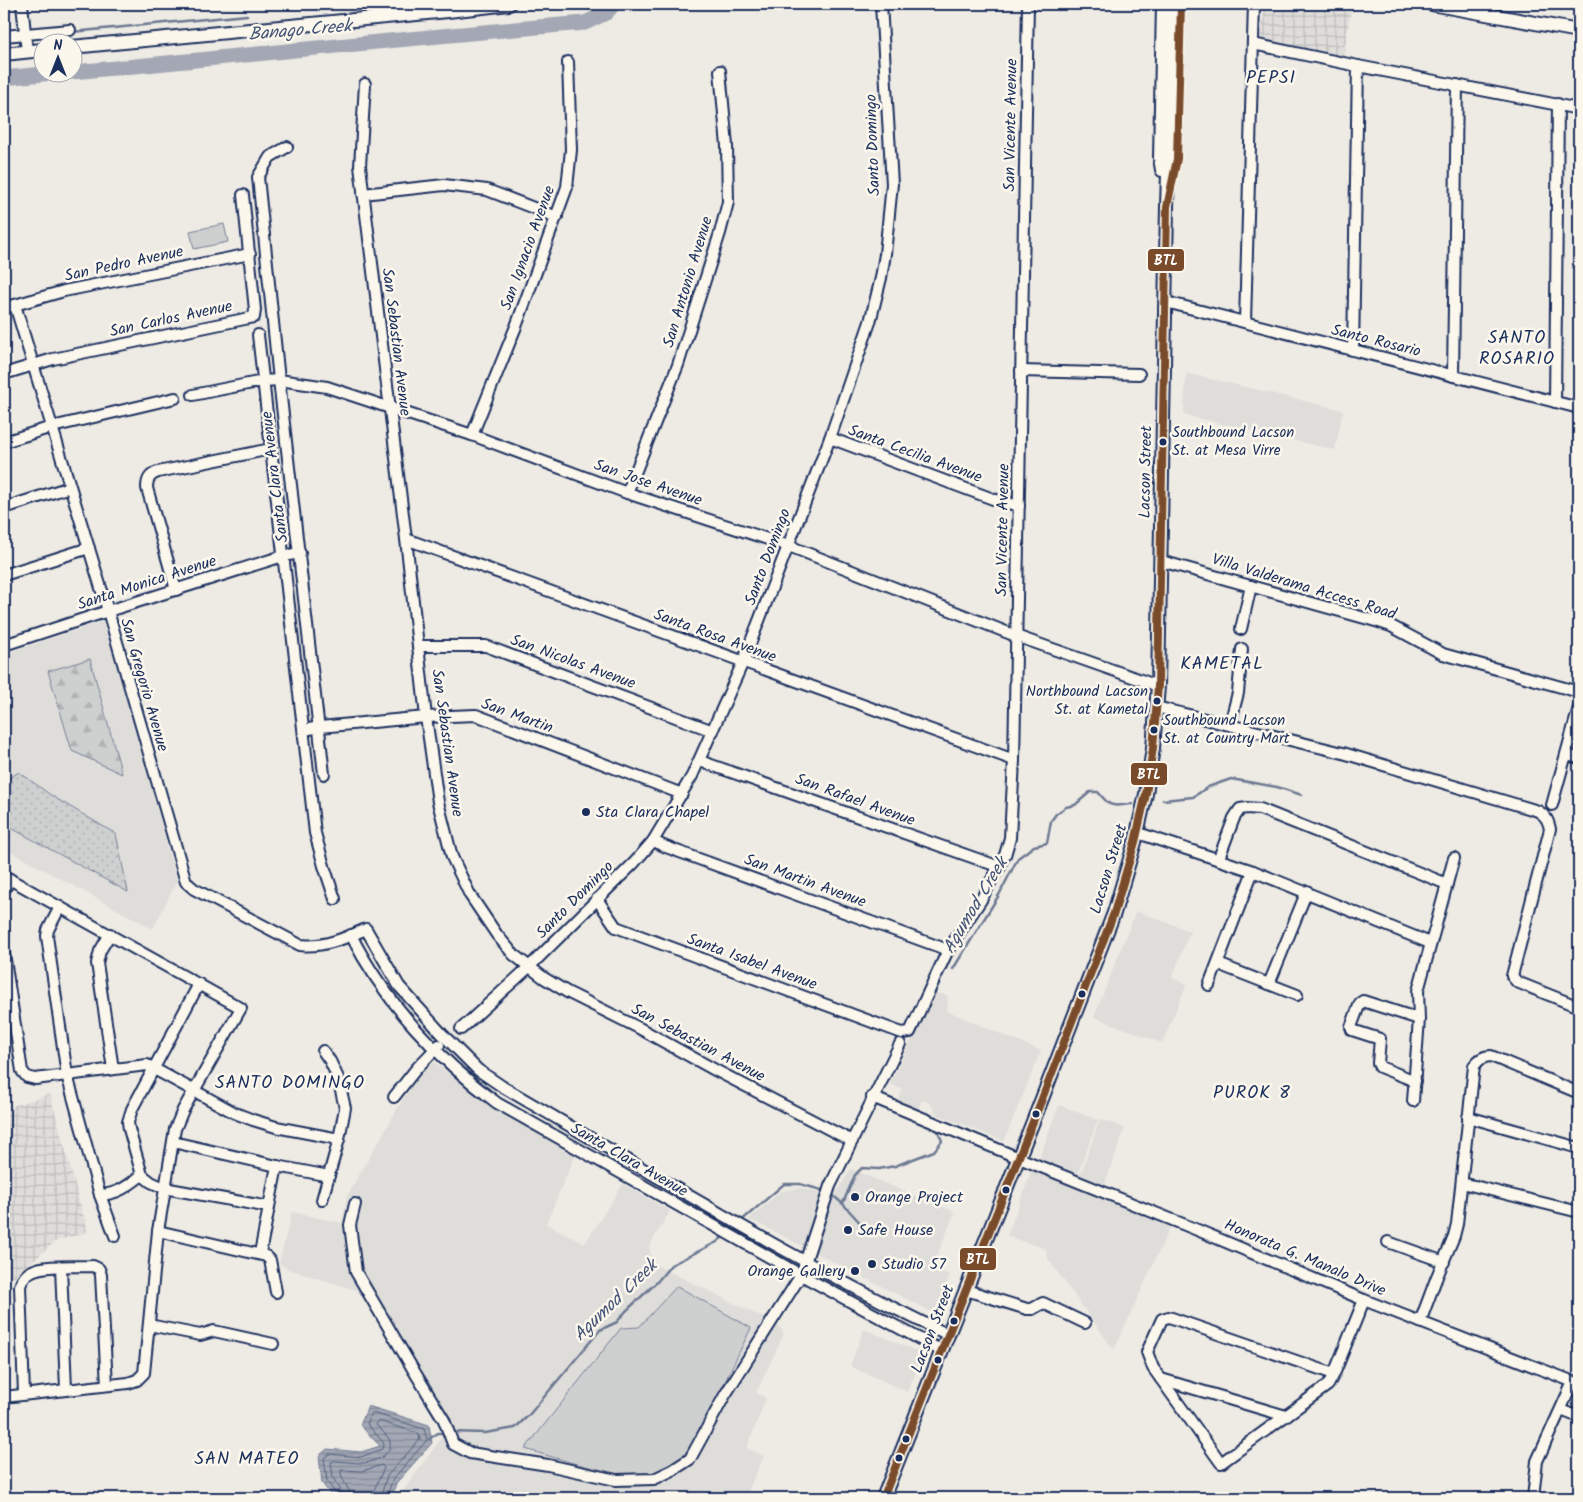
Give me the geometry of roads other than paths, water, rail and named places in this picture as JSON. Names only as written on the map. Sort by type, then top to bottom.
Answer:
[{"type":"main road","points":[[82,46],[509,4]]},
{"type":"main road","name":"Lacson Street","points":[[1163,4],[1160,158],[1167,207]]},
{"type":"main road","name":"Lacson Street","points":[[883,1498],[1019,1158],[1114,913],[1138,832],[1153,748],[1158,686],[1172,4]]},
{"type":"main road","name":"Lacson Street","points":[[1167,207],[1177,159],[1181,4]]},
{"type":"main road","points":[[1431,4],[1446,5],[1579,32]]},
{"type":"main road","points":[[4,54],[25,41],[32,45]]},
{"type":"street","points":[[22,4],[25,41]]},
{"type":"street","name":"Santo Domingo","points":[[461,1029],[529,967],[634,863],[653,841],[700,761],[743,662],[830,438],[870,322],[881,278],[892,184],[881,4]]},
{"type":"street","name":"San Vicente Avenue","points":[[910,1032],[948,950],[982,900],[1000,868],[1010,838],[1014,760],[1028,4]]},
{"type":"street","points":[[1245,322],[1254,4]]},
{"type":"street","points":[[4,36],[25,41],[70,30]]},
{"type":"street","points":[[1253,44],[1579,109]]},
{"type":"street","name":"San Ignacio Avenue","points":[[472,435],[517,324],[567,186],[571,150],[568,62]]},
{"type":"street","points":[[1353,350],[1358,66]]},
{"type":"street","name":"San Antonio Avenue","points":[[627,493],[678,365],[728,202],[720,71]]},
{"type":"street","name":"San Sebastian Avenue","points":[[365,84],[359,150],[363,194],[426,717],[438,802],[452,857],[470,896],[497,935],[514,955],[544,978],[567,992],[852,1141]]},
{"type":"street","points":[[1453,376],[1457,85]]},
{"type":"street","points":[[1555,402],[1558,104]]},
{"type":"street","name":"Santa Clara Avenue","points":[[287,147],[270,157],[258,177],[324,774]]},
{"type":"street","points":[[363,194],[444,185],[487,190],[557,217]]},
{"type":"street","name":"San Carlos Avenue","points":[[4,374],[53,359],[254,317],[256,310],[243,195]]},
{"type":"street","name":"San Pedro Avenue","points":[[4,308],[73,289],[250,254]]},
{"type":"street","name":"Santo Rosario","points":[[1166,302],[1579,408]]},
{"type":"street","name":"San Gregorio Avenue","points":[[15,305],[108,611],[186,882],[300,945],[313,946],[324,944],[366,929]]},
{"type":"street","name":"Santa Clara Avenue","points":[[258,336],[315,833],[335,899]]},
{"type":"street","points":[[1022,371],[1139,374]]},
{"type":"street","name":"San Jose Avenue","points":[[193,395],[263,381],[279,380],[327,388],[472,435],[627,493],[789,546],[1016,636],[1158,686]]},
{"type":"street","points":[[4,442],[52,427],[175,398]]},
{"type":"street","name":"Santa Cecilia Avenue","points":[[830,438],[993,499],[1019,506]]},
{"type":"street","points":[[176,590],[147,488],[149,478],[152,474],[158,472],[271,449]]},
{"type":"street","points":[[4,508],[70,487]]},
{"type":"street","name":"Santa Rosa Avenue","points":[[406,539],[1014,760]]},
{"type":"street","points":[[4,575],[89,548]]},
{"type":"street","name":"Santa Monica Avenue","points":[[4,645],[283,556],[300,553]]},
{"type":"street","name":"Villa Valderama Access Road","points":[[1161,560],[1379,622],[1391,626],[1443,654],[1579,692]]},
{"type":"street","points":[[1241,629],[1251,586]]},
{"type":"street","name":"San Nicolas Avenue","points":[[418,646],[486,646],[713,731]]},
{"type":"street","points":[[1230,724],[1238,694],[1242,650]]},
{"type":"street","points":[[1156,707],[1343,753],[1538,811],[1544,815],[1548,820],[1550,829],[1512,976],[1517,982],[1579,1008]]},
{"type":"street","points":[[1552,805],[1579,707]]},
{"type":"street","name":"San Martin","points":[[304,730],[426,717],[476,715],[682,794]]},
{"type":"street","points":[[1566,755],[1579,758]]},
{"type":"street","name":"San Rafael Avenue","points":[[700,761],[1000,868]]},
{"type":"street","points":[[1219,858],[1234,818],[1240,809],[1260,809],[1447,884]]},
{"type":"street","points":[[1138,832],[1219,858],[1306,891],[1430,943]]},
{"type":"street","name":"San Martin Avenue","points":[[653,841],[948,950]]},
{"type":"street","points":[[1413,1101],[1419,1019],[1417,994],[1454,858]]},
{"type":"street","points":[[1209,985],[1253,871]]},
{"type":"street","points":[[4,890],[7,878],[241,1008],[178,1119],[164,1188],[158,1231],[144,1373],[133,1382],[4,1397]]},
{"type":"street","points":[[1269,984],[1306,891]]},
{"type":"street","name":"Santa Isabel Avenue","points":[[597,899],[616,927],[902,1033],[910,1032]]},
{"type":"street","points":[[60,907],[50,924],[47,936],[67,1075],[100,1195],[115,1236]]},
{"type":"street","name":"Santa Clara Avenue","points":[[366,929],[398,986],[478,1070],[503,1087],[765,1238],[894,1309],[949,1335]]},
{"type":"street","points":[[110,934],[100,952],[97,963],[113,1069]]},
{"type":"street","name":"Santa Clara Avenue","points":[[351,935],[387,995],[434,1048],[469,1082],[497,1103],[801,1276],[942,1351]]},
{"type":"street","points":[[4,952],[22,1071],[27,1077],[35,1079],[143,1065],[153,1067],[235,1113],[253,1120],[276,1127],[339,1139]]},
{"type":"street","points":[[1218,964],[1297,995]]},
{"type":"street","points":[[199,984],[153,1067],[132,1109],[128,1122],[142,1175],[164,1188],[269,1207]]},
{"type":"street","points":[[1415,1081],[1380,1067],[1378,1062],[1380,1039],[1352,1030],[1351,1027],[1360,1003],[1363,1001],[1419,1019]]},
{"type":"street","points":[[394,1097],[434,1048],[447,1039]]},
{"type":"street","points":[[355,1204],[350,1225],[356,1272],[445,1423],[453,1444],[470,1453],[548,1465],[616,1480],[654,1479],[690,1458],[724,1395],[801,1276],[830,1186],[872,1097],[900,1044]]},
{"type":"street","points":[[322,1200],[339,1139],[345,1108],[342,1090],[330,1061],[323,1050]]},
{"type":"street","points":[[1420,1322],[1456,1231],[1474,1066],[1485,1056],[1491,1056],[1579,1094]]},
{"type":"street","name":"Honorata G. Manalo Drive","points":[[872,1097],[1364,1300],[1577,1383]]},
{"type":"street","points":[[1468,1117],[1579,1148]]},
{"type":"street","points":[[173,1142],[329,1176]]},
{"type":"street","points":[[260,1253],[277,1166]]},
{"type":"street","points":[[100,1195],[120,1191],[142,1175]]},
{"type":"street","points":[[1462,1183],[1579,1212]]},
{"type":"street","points":[[158,1231],[260,1253],[266,1256],[270,1260],[276,1292]]},
{"type":"street","points":[[1388,1242],[1444,1262]]},
{"type":"street","points":[[24,1394],[20,1286],[21,1282],[31,1271],[38,1269],[93,1266],[97,1267],[101,1272],[107,1385]]},
{"type":"street","points":[[61,1267],[66,1389]]},
{"type":"street","points":[[966,1290],[1027,1309],[1032,1309],[1043,1303],[1085,1323]]},
{"type":"street","points":[[1334,1374],[1166,1317],[1162,1319],[1147,1352],[1150,1362],[1161,1379],[1221,1463],[1328,1385],[1334,1374],[1364,1300]]},
{"type":"street","points":[[149,1326],[200,1334],[214,1332],[272,1344]]},
{"type":"street","points":[[1161,1379],[1286,1416]]},
{"type":"street","points":[[1533,1498],[1537,1461],[1561,1410],[1577,1383]]},
{"type":"street","points":[[1561,1410],[1579,1417]]},
{"type":"water","points":[[368,1406],[429,1425],[432,1443],[397,1482],[390,1498],[333,1498],[322,1483],[319,1456],[327,1449],[361,1452],[380,1446],[360,1425]]},
{"type":"waterway","name":"Banago Creek","points":[[82,71],[585,23],[606,13],[614,4]]},
{"type":"waterway","points":[[72,32],[247,15]]},
{"type":"waterway","name":"Banago Creek","points":[[4,78],[32,75]]},
{"type":"waterway","name":"Agumod Creek","points":[[1163,800],[1193,797],[1208,787],[1231,779],[1277,787],[1302,795]]},
{"type":"waterway","name":"Agumod Creek","points":[[953,969],[999,895],[1018,858],[1034,846],[1047,843],[1051,821],[1056,814],[1066,807],[1075,805],[1090,792],[1098,792],[1112,805],[1132,804]]},
{"type":"waterway","name":"Agumod Creek","points":[[843,1203],[855,1175],[862,1168],[879,1169],[895,1166],[934,1151],[942,1141],[938,1131]]},
{"type":"waterway","name":"Agumod Creek","points":[[740,1222],[784,1184],[800,1184],[825,1191]]},
{"type":"waterway","name":"Agumod Creek","points":[[830,1193],[864,1227]]},
{"type":"waterway","name":"Agumod Creek","points":[[450,1432],[485,1433],[515,1428],[529,1415],[600,1330],[617,1322],[657,1282],[671,1265],[717,1242],[725,1235]]},
{"type":"waterway","name":"Agumod Creek","points":[[429,1439],[438,1433],[445,1433]]},
{"type":"place","name":"Southbound Lacson St. at Mesa Virre","points":[[1163,442]]},
{"type":"place","name":"Northbound Lacson St. at Kametal","points":[[1157,701]]},
{"type":"place","name":"Southbound Lacson St. at Country Mart","points":[[1154,730]]},
{"type":"place","name":"Sta Clara Chapel","points":[[586,812]]},
{"type":"place","name":"Orange Project","points":[[855,1197]]},
{"type":"place","name":"Safe House","points":[[848,1230]]},
{"type":"place","name":"Studio 57","points":[[872,1264]]},
{"type":"place","name":"Orange Gallery","points":[[855,1271]]},
{"type":"district","name":"PEPSI","points":[[1271,78]]},
{"type":"district","name":"SANTO ROSARIO","points":[[1517,348]]},
{"type":"district","name":"KAMETAL","points":[[1222,664]]},
{"type":"district","name":"SANTO DOMINGO","points":[[290,1083]]},
{"type":"district","name":"PUROK 8","points":[[1252,1093]]},
{"type":"district","name":"SAN MATEO","points":[[247,1459]]}]
